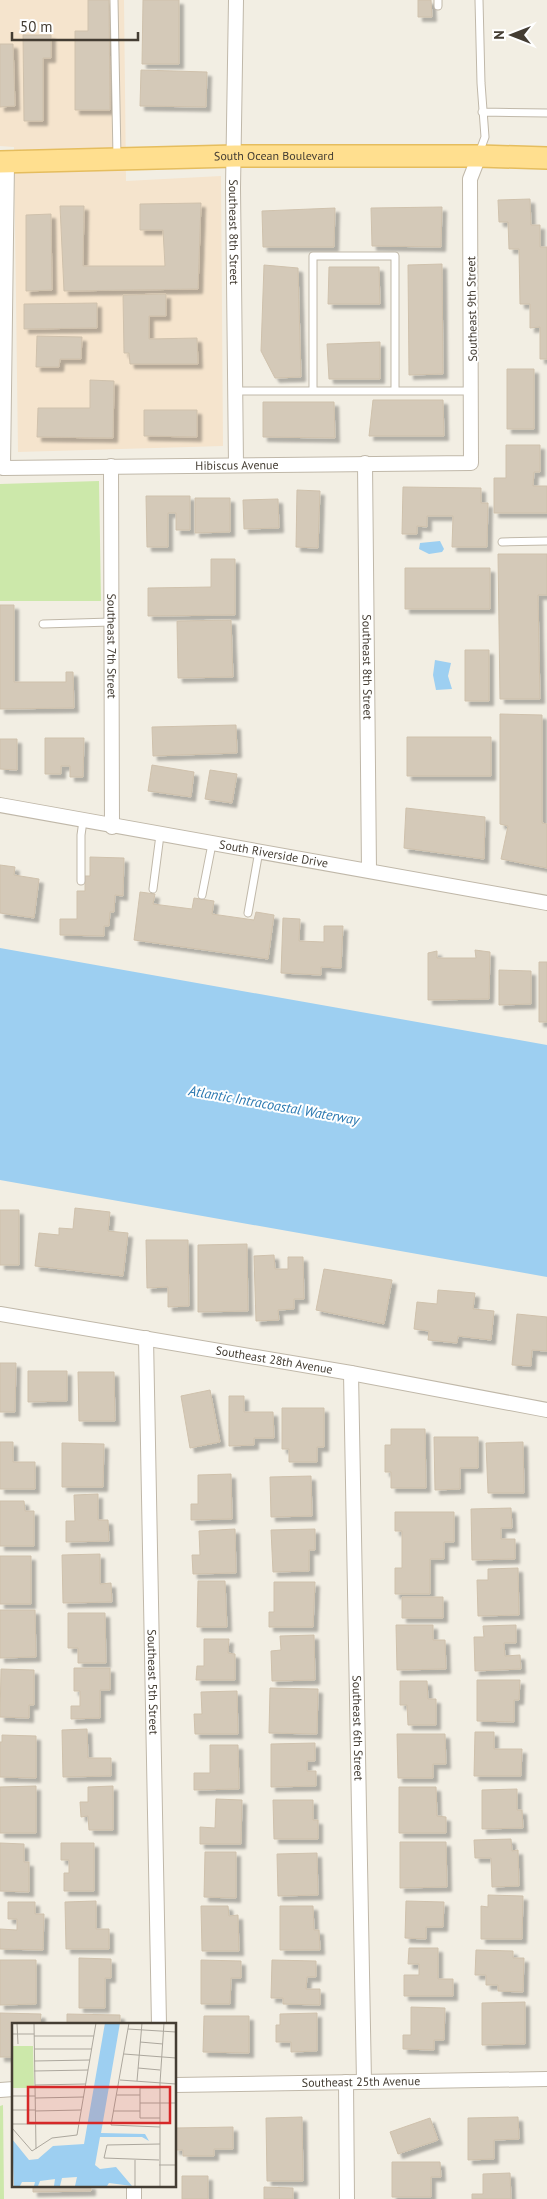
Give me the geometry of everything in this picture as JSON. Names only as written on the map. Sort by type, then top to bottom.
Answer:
[{"type":"main road","name":"South Ocean Boulevard","points":[[4,162],[235,156],[478,156],[547,158]]},
{"type":"street","name":"Southeast 8th Street","points":[[236,0],[233,188],[236,465]]},
{"type":"street","name":"Southeast 9th Street","points":[[471,463],[470,179],[478,156]]},
{"type":"street","name":"Hibiscus Avenue","points":[[4,162],[3,468],[471,463]]},
{"type":"street","name":"Southeast 8th Street","points":[[365,464],[369,870]]},
{"type":"street","name":"Southeast 7th Street","points":[[111,466],[112,827]]},
{"type":"street","name":"South Riverside Drive","points":[[0,805],[112,827],[369,870],[547,903]]},
{"type":"street","name":"Southeast 28th Avenue","points":[[0,1314],[352,1373],[547,1410]]},
{"type":"street","name":"Southeast 5th Street","points":[[146,1338],[159,2023]]},
{"type":"street","name":"Southeast 6th Street","points":[[352,1373],[364,2082]]},
{"type":"street","name":"Southeast 25th Avenue","points":[[176,2085],[547,2079]]},
{"type":"street","points":[[346,2082],[347,2199]]},
{"type":"street","points":[[134,2186],[134,2199]]},
{"type":"lane","points":[[114,0],[117,159]]},
{"type":"lane","points":[[478,156],[485,137],[482,112],[479,0]]},
{"type":"lane","points":[[482,112],[547,112]]},
{"type":"lane","points":[[313,390],[313,256],[395,256],[395,390]]},
{"type":"lane","points":[[236,391],[472,390]]},
{"type":"lane","points":[[502,542],[547,541]]},
{"type":"lane","points":[[43,624],[111,622]]},
{"type":"lane","points":[[82,881],[81,836],[83,821]]},
{"type":"lane","points":[[153,890],[160,835]]},
{"type":"lane","points":[[202,895],[212,844]]},
{"type":"lane","points":[[248,913],[259,851]]},
{"type":"shaded area","points":[[0,0],[124,0],[126,181],[221,176],[223,446],[18,452],[14,147],[0,146]]},
{"type":"green space","points":[[99,481],[101,601],[0,601],[0,484]]},
{"type":"green space","points":[[3,2105],[4,2199],[0,2199],[0,2106]]},
{"type":"water","points":[[440,541],[444,549],[442,552],[429,554],[419,549],[420,543]]},
{"type":"water","points":[[435,660],[451,663],[448,676],[452,689],[436,690],[433,675]]},
{"type":"water","name":"Atlantic Intracoastal Waterway","points":[[0,948],[547,1045],[547,1277],[0,1180]]},
{"type":"building","points":[[88,0],[109,0],[110,110],[75,110],[75,31],[88,31]]},
{"type":"building","points":[[143,0],[179,0],[179,64],[142,64]]},
{"type":"building","points":[[418,0],[431,0],[432,17],[418,17]]},
{"type":"building","points":[[23,35],[51,35],[51,58],[43,58],[43,121],[24,121]]},
{"type":"building","points":[[0,44],[13,44],[15,106],[0,107]]},
{"type":"building","points":[[141,70],[207,72],[206,107],[140,106]]},
{"type":"building","points":[[530,199],[531,225],[540,225],[540,247],[547,247],[547,359],[540,359],[540,327],[530,328],[530,304],[520,304],[519,249],[509,249],[508,222],[499,222],[498,200]]},
{"type":"building","points":[[201,203],[198,289],[64,291],[60,206],[84,206],[83,266],[165,266],[163,230],[140,230],[140,204]]},
{"type":"building","points":[[442,207],[441,247],[372,246],[371,208]]},
{"type":"building","points":[[335,208],[334,247],[263,247],[262,211]]},
{"type":"building","points":[[51,214],[52,290],[26,291],[26,215]]},
{"type":"building","points":[[442,264],[443,374],[409,375],[408,265]]},
{"type":"building","points":[[264,265],[298,268],[301,377],[275,378],[261,351]]},
{"type":"building","points":[[329,267],[379,267],[380,304],[328,304]]},
{"type":"building","points":[[166,294],[166,316],[149,316],[149,339],[197,338],[198,364],[130,364],[129,353],[124,353],[123,295]]},
{"type":"building","points":[[97,303],[97,328],[24,329],[24,304]]},
{"type":"building","points":[[37,336],[82,337],[81,359],[60,359],[59,367],[36,367]]},
{"type":"building","points":[[380,342],[380,379],[329,379],[327,344]]},
{"type":"building","points":[[507,369],[534,369],[534,429],[507,429]]},
{"type":"building","points":[[90,380],[114,381],[113,438],[37,437],[38,408],[90,408]]},
{"type":"building","points":[[373,400],[443,400],[444,436],[369,436]]},
{"type":"building","points":[[263,402],[334,402],[335,438],[263,437]]},
{"type":"building","points":[[144,410],[197,410],[197,437],[144,436]]},
{"type":"building","points":[[506,445],[540,445],[540,472],[534,472],[533,486],[547,486],[547,513],[494,513],[494,478],[506,478]]},
{"type":"building","points":[[403,487],[481,488],[481,503],[488,503],[487,547],[452,547],[453,516],[427,516],[427,527],[417,526],[417,534],[402,534]]},
{"type":"building","points":[[297,490],[320,491],[318,548],[296,547]]},
{"type":"building","points":[[146,496],[190,496],[190,530],[176,530],[176,513],[168,513],[168,547],[147,547]]},
{"type":"building","points":[[195,498],[230,498],[230,532],[195,533]]},
{"type":"building","points":[[278,499],[279,528],[244,529],[243,500]]},
{"type":"building","points":[[498,554],[547,554],[547,595],[538,595],[540,699],[500,699]]},
{"type":"building","points":[[211,559],[235,559],[235,615],[148,616],[148,588],[211,587]]},
{"type":"building","points":[[405,568],[490,568],[490,609],[405,609]]},
{"type":"building","points":[[0,605],[14,605],[14,682],[66,682],[66,672],[73,672],[74,708],[0,709]]},
{"type":"building","points":[[231,620],[233,677],[178,678],[177,621]]},
{"type":"building","points":[[465,650],[489,650],[489,701],[465,701]]},
{"type":"building","points":[[500,714],[542,715],[542,823],[547,824],[547,868],[501,859],[508,826],[500,824]]},
{"type":"building","points":[[236,725],[237,753],[153,756],[152,727]]},
{"type":"building","points":[[407,737],[491,737],[491,776],[407,776]]},
{"type":"building","points":[[45,738],[84,738],[83,777],[70,777],[70,766],[61,766],[61,774],[45,774]]},
{"type":"building","points":[[0,739],[17,739],[17,770],[0,769]]},
{"type":"building","points":[[152,765],[194,772],[191,797],[148,791]]},
{"type":"building","points":[[210,770],[237,774],[232,803],[205,799]]},
{"type":"building","points":[[406,808],[485,817],[484,859],[404,848]]},
{"type":"building","points":[[90,857],[124,858],[123,896],[115,895],[114,912],[110,912],[109,926],[104,926],[104,936],[60,935],[60,919],[77,919],[77,891],[85,891],[85,876],[90,876]]},
{"type":"building","points":[[0,865],[15,867],[14,875],[39,879],[34,918],[0,913]]},
{"type":"building","points":[[140,892],[155,894],[153,904],[192,909],[194,898],[214,901],[212,914],[254,920],[256,912],[274,915],[268,959],[134,940]]},
{"type":"building","points":[[283,918],[300,919],[299,941],[324,942],[324,926],[343,926],[341,968],[321,967],[321,975],[281,973]]},
{"type":"building","points":[[475,950],[490,952],[489,999],[428,1000],[428,953],[437,951],[437,958],[476,958]]},
{"type":"building","points":[[539,962],[547,962],[547,1022],[539,1022]]},
{"type":"building","points":[[499,970],[531,971],[531,1004],[499,1005]]},
{"type":"building","points":[[75,1208],[110,1212],[108,1231],[128,1233],[123,1276],[35,1266],[39,1233],[59,1235],[59,1228],[73,1229]]},
{"type":"building","points":[[0,1210],[19,1210],[19,1265],[0,1265]]},
{"type":"building","points":[[146,1240],[188,1240],[189,1306],[168,1307],[168,1287],[147,1288]]},
{"type":"building","points":[[247,1244],[248,1311],[198,1312],[198,1245]]},
{"type":"building","points":[[274,1255],[275,1269],[288,1269],[288,1257],[303,1257],[304,1299],[294,1299],[294,1309],[278,1310],[279,1320],[256,1321],[254,1256]]},
{"type":"building","points":[[324,1269],[392,1280],[384,1324],[316,1310]]},
{"type":"building","points":[[438,1290],[475,1293],[473,1309],[494,1311],[491,1340],[458,1336],[457,1343],[428,1340],[429,1331],[414,1329],[417,1302],[437,1304]]},
{"type":"building","points":[[517,1314],[547,1317],[547,1351],[532,1350],[531,1366],[512,1365]]},
{"type":"building","points":[[0,1363],[16,1363],[15,1412],[0,1412]]},
{"type":"building","points":[[28,1371],[67,1371],[67,1401],[28,1402]]},
{"type":"building","points":[[78,1372],[114,1372],[115,1421],[79,1421]]},
{"type":"building","points":[[210,1390],[220,1442],[190,1448],[181,1396]]},
{"type":"building","points":[[229,1396],[244,1396],[244,1412],[273,1412],[274,1438],[254,1438],[254,1445],[229,1446]]},
{"type":"building","points":[[282,1408],[324,1408],[324,1447],[317,1447],[317,1462],[289,1462],[289,1449],[282,1449]]},
{"type":"building","points":[[391,1429],[425,1429],[426,1488],[391,1488],[391,1472],[385,1472],[385,1445],[391,1445]]},
{"type":"building","points":[[434,1437],[478,1437],[478,1468],[460,1468],[460,1489],[435,1490]]},
{"type":"building","points":[[0,1442],[13,1442],[13,1462],[35,1462],[35,1489],[0,1489]]},
{"type":"building","points":[[523,1442],[524,1493],[488,1493],[486,1443]]},
{"type":"building","points":[[62,1443],[104,1444],[103,1487],[62,1487]]},
{"type":"building","points":[[231,1474],[232,1519],[191,1520],[191,1504],[198,1504],[198,1475]]},
{"type":"building","points":[[311,1476],[312,1516],[271,1517],[270,1477]]},
{"type":"building","points":[[98,1494],[98,1520],[108,1520],[109,1541],[66,1542],[66,1521],[75,1521],[74,1495]]},
{"type":"building","points":[[0,1501],[24,1501],[25,1511],[34,1511],[34,1546],[0,1546]]},
{"type":"building","points":[[511,1508],[512,1528],[501,1528],[501,1539],[515,1539],[515,1559],[472,1560],[471,1509]]},
{"type":"building","points":[[395,1512],[454,1512],[454,1542],[444,1542],[444,1559],[430,1559],[430,1594],[395,1594],[395,1568],[402,1568],[402,1531],[395,1531]]},
{"type":"building","points":[[235,1529],[236,1573],[193,1574],[192,1555],[200,1555],[199,1531]]},
{"type":"building","points":[[315,1529],[315,1550],[309,1550],[309,1571],[273,1572],[271,1530]]},
{"type":"building","points":[[100,1554],[100,1584],[111,1583],[112,1602],[63,1603],[62,1555]]},
{"type":"building","points":[[0,1556],[31,1556],[31,1604],[0,1604]]},
{"type":"building","points":[[518,1568],[519,1615],[478,1616],[477,1580],[488,1580],[488,1569]]},
{"type":"building","points":[[198,1581],[225,1581],[227,1627],[197,1627]]},
{"type":"building","points":[[274,1582],[315,1582],[313,1627],[269,1627],[269,1612],[274,1612]]},
{"type":"building","points":[[402,1597],[443,1597],[443,1618],[402,1618]]},
{"type":"building","points":[[0,1610],[35,1610],[36,1657],[0,1658]]},
{"type":"building","points":[[68,1613],[105,1613],[106,1663],[78,1663],[78,1648],[68,1648]]},
{"type":"building","points":[[396,1625],[433,1625],[433,1640],[445,1640],[446,1669],[397,1670]]},
{"type":"building","points":[[516,1625],[516,1643],[504,1643],[505,1656],[520,1655],[521,1669],[475,1671],[474,1637],[484,1637],[483,1626]]},
{"type":"building","points":[[314,1635],[315,1680],[272,1681],[271,1651],[281,1650],[280,1636]]},
{"type":"building","points":[[204,1639],[229,1639],[228,1653],[235,1654],[235,1680],[196,1680],[197,1666],[204,1666]]},
{"type":"building","points":[[74,1668],[110,1668],[110,1690],[100,1690],[100,1718],[71,1719],[71,1706],[80,1706],[80,1691],[74,1691]]},
{"type":"building","points":[[1,1669],[34,1670],[34,1705],[29,1705],[29,1718],[0,1717]]},
{"type":"building","points":[[477,1680],[520,1680],[519,1700],[514,1700],[514,1722],[477,1721]]},
{"type":"building","points":[[400,1681],[427,1681],[428,1699],[436,1699],[436,1725],[408,1725],[407,1705],[400,1705]]},
{"type":"building","points":[[270,1688],[318,1689],[317,1734],[269,1733]]},
{"type":"building","points":[[237,1691],[238,1734],[195,1734],[194,1714],[202,1714],[201,1692]]},
{"type":"building","points":[[87,1729],[88,1758],[111,1758],[111,1776],[63,1777],[62,1730]]},
{"type":"building","points":[[475,1732],[494,1732],[494,1749],[522,1749],[521,1776],[474,1776]]},
{"type":"building","points":[[397,1734],[445,1734],[446,1764],[433,1764],[433,1778],[398,1778]]},
{"type":"building","points":[[2,1735],[36,1736],[36,1778],[0,1777],[0,1742],[2,1742]]},
{"type":"building","points":[[315,1743],[315,1761],[307,1761],[307,1771],[316,1771],[316,1786],[271,1787],[271,1744]]},
{"type":"building","points":[[210,1745],[238,1745],[239,1789],[194,1790],[194,1773],[210,1773]]},
{"type":"building","points":[[36,1786],[36,1833],[0,1833],[0,1787]]},
{"type":"building","points":[[113,1786],[113,1830],[89,1830],[88,1816],[81,1817],[80,1802],[88,1802],[88,1787]]},
{"type":"building","points":[[399,1787],[436,1787],[437,1816],[446,1817],[446,1833],[399,1833]]},
{"type":"building","points":[[517,1789],[517,1810],[522,1810],[523,1828],[482,1829],[482,1790]]},
{"type":"building","points":[[216,1799],[242,1800],[241,1844],[200,1844],[200,1827],[215,1828]]},
{"type":"building","points":[[273,1800],[313,1800],[313,1820],[318,1820],[318,1839],[274,1839]]},
{"type":"building","points":[[511,1839],[512,1851],[518,1850],[519,1886],[492,1887],[491,1858],[475,1858],[474,1840]]},
{"type":"building","points":[[400,1842],[446,1842],[447,1887],[400,1888]]},
{"type":"building","points":[[0,1843],[24,1844],[24,1862],[29,1862],[29,1892],[0,1891]]},
{"type":"building","points":[[61,1843],[94,1843],[94,1891],[64,1891],[64,1873],[69,1873],[69,1860],[61,1860]]},
{"type":"building","points":[[205,1852],[236,1852],[236,1898],[204,1897]]},
{"type":"building","points":[[317,1853],[318,1895],[278,1896],[277,1854]]},
{"type":"building","points":[[488,1895],[523,1896],[522,1939],[481,1939],[481,1906],[488,1907]]},
{"type":"building","points":[[96,1901],[96,1929],[109,1929],[109,1949],[66,1949],[65,1902]]},
{"type":"building","points":[[406,1901],[444,1902],[443,1927],[426,1927],[426,1939],[405,1938]]},
{"type":"building","points":[[8,1902],[35,1902],[35,1914],[44,1914],[43,1950],[0,1949],[0,1929],[17,1930],[17,1919],[8,1919]]},
{"type":"building","points":[[201,1906],[228,1906],[229,1916],[238,1915],[239,1951],[202,1951]]},
{"type":"building","points":[[280,1906],[313,1906],[314,1930],[319,1930],[320,1950],[280,1950]]},
{"type":"building","points":[[409,1948],[438,1948],[438,1979],[453,1979],[453,1996],[404,1996],[404,1975],[419,1975],[419,1964],[408,1964]]},
{"type":"building","points":[[476,1950],[513,1951],[513,1958],[524,1958],[523,1992],[498,1991],[498,1985],[486,1985],[486,1975],[475,1975]]},
{"type":"building","points":[[79,1958],[111,1959],[111,1978],[105,1978],[105,2008],[79,2008]]},
{"type":"building","points":[[0,1960],[36,1960],[36,2004],[0,2005]]},
{"type":"building","points":[[201,1960],[241,1961],[241,1978],[231,1978],[230,2004],[201,2004]]},
{"type":"building","points":[[272,1960],[316,1961],[316,1977],[307,1977],[306,1989],[320,1989],[320,2005],[283,2004],[283,1998],[271,1998]]},
{"type":"building","points":[[525,2002],[525,2044],[482,2045],[482,2003]]},
{"type":"building","points":[[411,2007],[445,2008],[444,2040],[434,2040],[434,2050],[403,2049],[403,2035],[411,2035]]},
{"type":"building","points":[[0,2013],[41,2014],[40,2023],[12,2023],[12,2057],[0,2057]]},
{"type":"building","points":[[317,2013],[317,2051],[291,2052],[291,2042],[276,2042],[276,2025],[280,2025],[280,2014]]},
{"type":"building","points":[[67,2014],[120,2015],[120,2023],[67,2023]]},
{"type":"building","points":[[204,2016],[249,2016],[249,2053],[203,2052]]},
{"type":"building","points":[[302,2117],[303,2181],[267,2181],[266,2118]]},
{"type":"building","points":[[518,2117],[519,2139],[494,2140],[494,2159],[468,2160],[468,2118]]},
{"type":"building","points":[[430,2118],[438,2140],[398,2154],[390,2132]]},
{"type":"building","points":[[233,2127],[233,2149],[214,2149],[214,2156],[183,2156],[183,2150],[176,2150],[176,2128]]},
{"type":"building","points":[[392,2162],[440,2162],[441,2177],[431,2177],[431,2197],[392,2197]]},
{"type":"building","points":[[510,2173],[511,2199],[472,2199],[472,2194],[483,2194],[483,2174]]},
{"type":"building","points":[[182,2176],[208,2176],[208,2199],[182,2199]]},
{"type":"building","points":[[33,2186],[91,2186],[91,2191],[33,2192]]},
{"type":"building","points":[[264,2187],[293,2188],[293,2199],[264,2199]]}]
